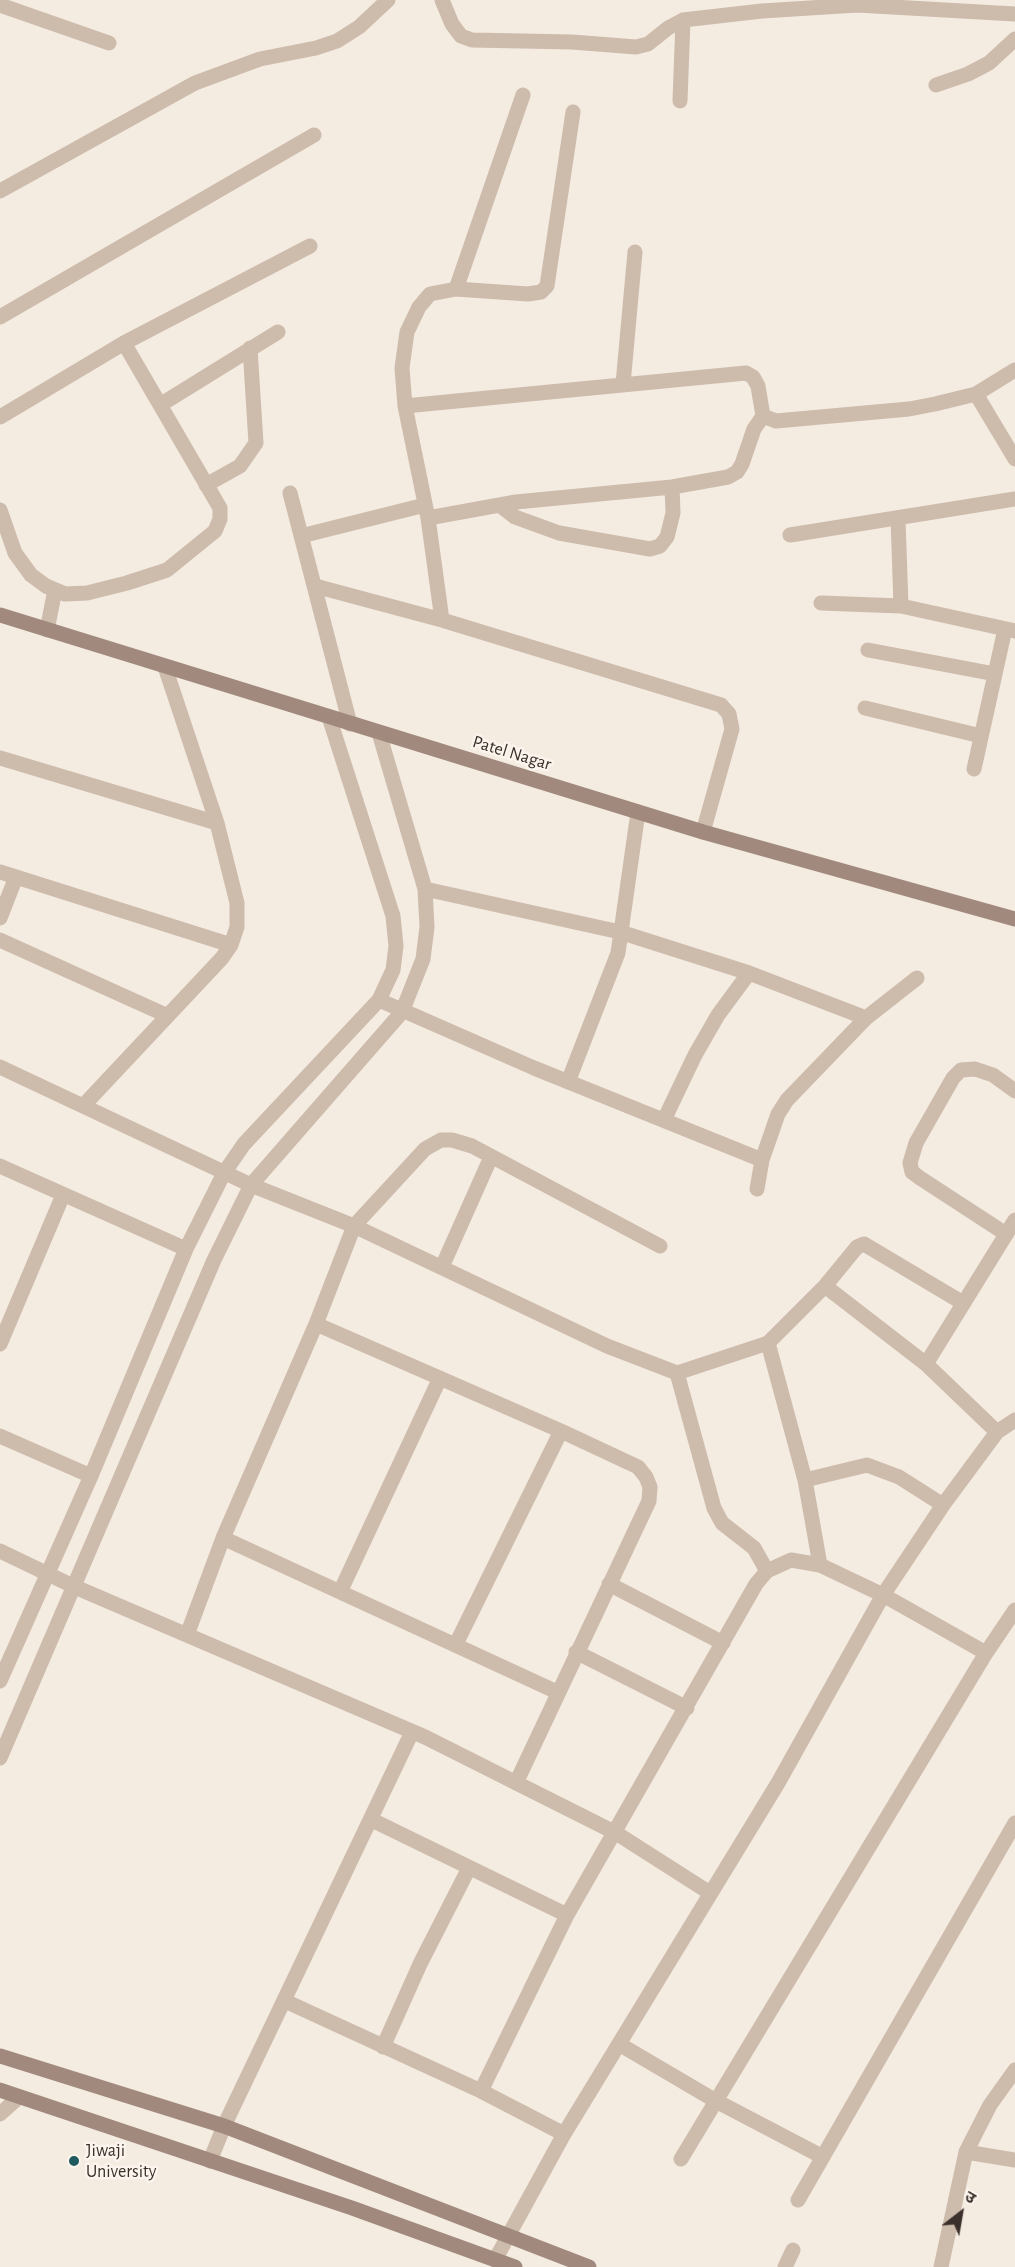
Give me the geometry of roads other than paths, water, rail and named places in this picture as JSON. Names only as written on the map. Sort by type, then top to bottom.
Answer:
[{"type":"main road","name":"Patel Nagar","points":[[0,615],[703,832],[1015,919]]},
{"type":"main road","points":[[0,2056],[224,2126],[509,2234],[589,2267]]},
{"type":"main road","points":[[0,2090],[515,2267]]},
{"type":"street","points":[[0,191],[195,83],[260,59],[316,48],[338,41],[359,27],[388,0]]},
{"type":"street","points":[[442,0],[452,24],[461,36],[472,40],[572,42],[636,47],[648,44],[668,27],[682,20],[762,11],[856,3],[1015,14]]},
{"type":"street","points":[[0,5],[109,43]]},
{"type":"street","points":[[680,101],[682,20]]},
{"type":"street","points":[[936,85],[968,74],[989,63],[1015,39]]},
{"type":"street","points":[[456,289],[523,95]]},
{"type":"street","points":[[442,620],[427,512],[405,406],[402,368],[407,332],[419,307],[430,294],[456,289],[528,294],[541,292],[547,286],[573,112]]},
{"type":"street","points":[[0,316],[314,135]]},
{"type":"street","points":[[0,417],[124,344],[310,246]]},
{"type":"street","points":[[623,384],[635,252]]},
{"type":"street","points":[[160,405],[278,332]]},
{"type":"street","points":[[0,510],[15,553],[31,574],[65,594],[87,593],[167,570],[215,531],[220,519],[220,508],[124,344]]},
{"type":"street","points":[[206,484],[240,466],[256,443],[250,348]]},
{"type":"street","points":[[763,416],[776,421],[909,409],[976,394],[1015,370]]},
{"type":"street","points":[[301,536],[427,512],[703,484],[737,472],[754,429],[763,416],[758,386],[753,377],[746,373],[405,406]]},
{"type":"street","points":[[976,394],[1015,459]]},
{"type":"street","points":[[501,506],[515,517],[559,533],[640,550],[650,549],[660,546],[667,537],[673,513],[672,487]]},
{"type":"street","points":[[290,493],[350,724]]},
{"type":"street","points":[[790,536],[1015,500]]},
{"type":"street","points":[[898,518],[901,606]]},
{"type":"street","points":[[315,586],[442,620],[721,705],[729,714],[732,729],[703,832]]},
{"type":"street","points":[[46,630],[55,590]]},
{"type":"street","points":[[821,603],[901,606],[1010,630],[995,674],[974,769]]},
{"type":"street","points":[[868,650],[995,674]]},
{"type":"street","points":[[83,1106],[231,945],[237,927],[237,903],[217,823],[165,667]]},
{"type":"street","points":[[865,708],[981,736]]},
{"type":"street","points":[[0,1681],[91,1476],[186,1249],[224,1173],[244,1144],[379,1000],[393,970],[396,946],[393,916],[329,717]]},
{"type":"street","points":[[0,1758],[214,1260],[251,1185],[402,1012],[423,959],[427,927],[425,889],[379,733]]},
{"type":"street","points":[[0,758],[217,823]]},
{"type":"street","points":[[568,1082],[615,962],[638,812]]},
{"type":"street","points":[[0,872],[231,945]]},
{"type":"street","points":[[0,918],[16,877]]},
{"type":"street","points":[[425,889],[620,932],[748,974],[866,1018]]},
{"type":"street","points":[[0,940],[168,1016]]},
{"type":"street","points":[[664,1120],[695,1055],[718,1016],[748,974]]},
{"type":"street","points":[[757,1189],[762,1160],[778,1114],[787,1100],[866,1018],[916,978]]},
{"type":"street","points":[[379,1000],[402,1012],[568,1082],[762,1160]]},
{"type":"street","points":[[0,1066],[224,1173],[354,1226],[608,1346],[678,1373],[768,1343],[825,1286],[857,1247],[864,1244],[963,1303]]},
{"type":"street","points":[[1006,1234],[920,1178],[912,1172],[910,1163],[916,1143],[953,1078],[961,1070],[975,1069],[993,1076],[1015,1091]]},
{"type":"street","points":[[187,1635],[223,1538],[316,1324],[354,1226],[425,1149],[441,1140],[452,1140],[491,1157],[660,1246]]},
{"type":"street","points":[[442,1267],[491,1157]]},
{"type":"street","points":[[0,1166],[186,1249]]},
{"type":"street","points":[[0,1344],[63,1195]]},
{"type":"street","points":[[926,1364],[1015,1220]]},
{"type":"street","points":[[825,1286],[926,1364],[997,1432]]},
{"type":"street","points":[[316,1324],[638,1467],[650,1487],[649,1501],[516,1783]]},
{"type":"street","points":[[768,1343],[805,1480],[820,1565]]},
{"type":"street","points":[[678,1373],[714,1508],[722,1523],[754,1548],[767,1571]]},
{"type":"street","points":[[340,1592],[440,1378]]},
{"type":"street","points":[[495,2260],[564,2134],[778,1783],[883,1595],[943,1505],[997,1432],[1015,1420]]},
{"type":"street","points":[[456,1644],[561,1431]]},
{"type":"street","points":[[0,1437],[91,1476]]},
{"type":"street","points":[[805,1480],[867,1465],[899,1477],[943,1505]]},
{"type":"street","points":[[223,1538],[557,1692]]},
{"type":"street","points":[[0,1551],[75,1587],[412,1732],[616,1833],[710,1893]]},
{"type":"street","points":[[481,2091],[567,1915],[616,1833],[756,1584],[767,1571],[790,1560],[820,1565],[883,1595],[986,1653]]},
{"type":"street","points":[[609,1584],[723,1643]]},
{"type":"street","points":[[681,2159],[986,1653],[1015,1610]]},
{"type":"street","points":[[576,1652],[687,1708]]},
{"type":"street","points":[[210,2161],[224,2126],[412,1732]]},
{"type":"street","points":[[372,1820],[567,1915]]},
{"type":"street","points":[[798,2200],[1015,1823]]},
{"type":"street","points":[[383,2047],[420,1964],[469,1868]]},
{"type":"street","points":[[285,2001],[481,2091],[564,2134]]},
{"type":"street","points":[[619,2044],[716,2101],[823,2157]]},
{"type":"street","points":[[941,2267],[966,2152],[990,2105],[1015,2070]]},
{"type":"street","points":[[0,2114],[19,2097]]},
{"type":"street","points":[[966,2152],[1015,2160]]},
{"type":"street","points":[[785,2267],[793,2250]]},
{"type":"place","name":"Jiwaji University","points":[[74,2161]]}]
